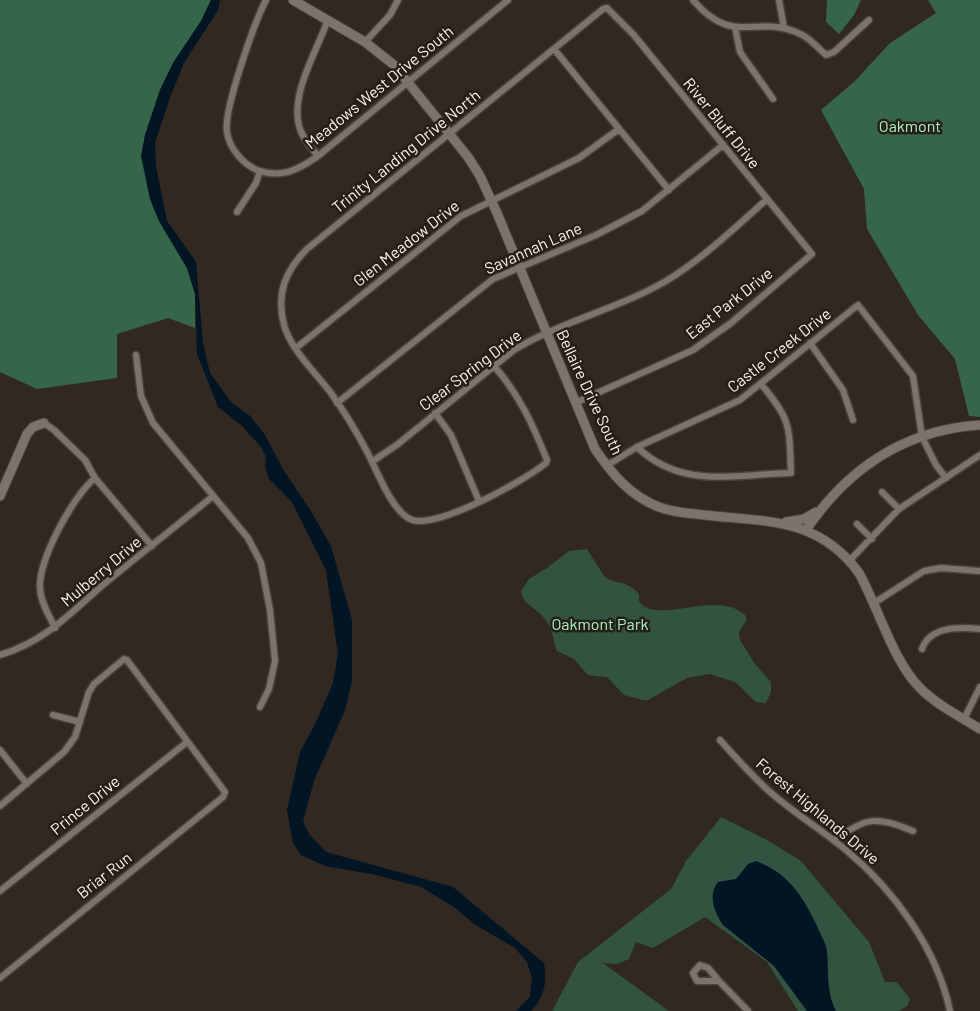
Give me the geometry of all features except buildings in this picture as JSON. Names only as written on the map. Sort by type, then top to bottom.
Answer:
[{"type":"street","points":[[237,212],[256,183],[260,171],[249,165],[236,152],[230,142],[226,123],[233,94],[266,0]]},
{"type":"street","name":"Bellaire Drive South","points":[[293,0],[327,22],[382,53],[408,81],[450,133],[480,176],[492,200],[595,449],[616,478],[636,494],[673,511],[781,523],[806,530],[825,540],[849,561],[859,573],[902,662],[913,679],[935,700],[980,729]]},
{"type":"street","points":[[365,42],[390,15],[398,0]]},
{"type":"street","name":"Meadows West Drive South","points":[[260,171],[289,173],[301,168],[506,0]]},
{"type":"street","points":[[694,0],[714,20],[735,27],[784,28],[805,36],[826,55],[834,52],[869,20]]},
{"type":"street","points":[[779,0],[784,28]]},
{"type":"street","name":"Trinity Landing Drive North","points":[[479,500],[440,518],[422,522],[411,519],[394,504],[373,461],[338,403],[296,348],[287,332],[281,309],[282,290],[289,268],[307,249],[603,9],[609,9]]},
{"type":"street","name":"River Bluff Drive","points":[[609,9],[812,254]]},
{"type":"street","points":[[318,156],[305,140],[300,127],[298,101],[327,22]]},
{"type":"street","points":[[735,27],[740,52],[752,73],[773,99]]},
{"type":"street","points":[[554,49],[669,190]]},
{"type":"street","name":"Glen Meadow Drive","points":[[296,348],[460,216],[579,158],[619,129]]},
{"type":"street","name":"Savannah Lane","points":[[338,403],[471,294],[493,279],[519,266],[610,228],[642,211],[723,145]]},
{"type":"street","name":"Clear Spring Drive","points":[[373,461],[514,350],[666,281],[766,200]]},
{"type":"street","name":"East Park Drive","points":[[575,403],[693,350],[731,322],[812,254]]},
{"type":"street","name":"Castle Creek Drive","points":[[606,466],[637,447],[730,406],[858,305],[913,376],[922,437]]},
{"type":"street","points":[[810,344],[843,390],[852,420]]},
{"type":"street","points":[[136,355],[141,396],[146,411],[167,442],[254,548],[267,586],[274,661],[269,689],[260,707]]},
{"type":"street","points":[[436,413],[451,435],[479,500],[509,488],[544,464],[547,460],[518,395],[494,366]]},
{"type":"street","points":[[637,447],[661,466],[692,475],[717,477],[791,473],[789,425],[776,402],[760,384]]},
{"type":"street","points":[[0,496],[27,434],[33,427],[44,424],[85,460],[95,478],[152,546]]},
{"type":"street","points":[[806,530],[820,509],[858,470],[892,450],[922,437],[957,426],[980,425]]},
{"type":"street","points":[[922,437],[936,465],[946,478]]},
{"type":"street","points":[[849,561],[900,509],[980,455]]},
{"type":"street","points":[[55,628],[42,602],[40,574],[66,515],[80,492],[95,478]]},
{"type":"street","points":[[882,492],[900,509]]},
{"type":"street","name":"Mulberry Drive","points":[[0,655],[16,650],[55,628],[213,496]]},
{"type":"street","points":[[781,523],[804,519],[820,509]]},
{"type":"street","points":[[857,524],[872,539]]},
{"type":"street","points":[[874,603],[924,571],[941,568],[980,571]]},
{"type":"street","points":[[922,650],[930,636],[956,628],[980,629]]},
{"type":"street","points":[[0,806],[64,752],[73,741],[89,692],[94,684],[119,661],[127,660],[166,709],[187,742]]},
{"type":"street","points":[[964,719],[980,687]]},
{"type":"street","points":[[53,714],[80,722]]},
{"type":"street","name":"Forest Highlands Drive","points":[[720,740],[770,792],[833,840],[874,875],[910,922],[941,977],[950,1011]]},
{"type":"street","name":"Briar Run","points":[[0,978],[225,794],[222,786],[187,742]]},
{"type":"street","name":"Prince Drive","points":[[0,892],[187,742]]},
{"type":"street","points":[[0,750],[27,784]]},
{"type":"street","points":[[833,840],[856,825],[871,820],[891,823],[913,831]]},
{"type":"street","points":[[719,981],[748,1011]]},
{"type":"green space","points":[[0,0],[211,0],[201,21],[173,63],[160,90],[145,135],[142,156],[150,199],[159,221],[187,268],[195,294],[195,328],[168,318],[117,334],[117,378],[37,389],[0,372]]},
{"type":"green space","points":[[827,0],[861,0],[854,15],[839,34],[826,22]]},
{"type":"green space","name":"Oakmont","points":[[928,0],[980,0],[980,417],[969,416],[955,359],[918,315],[867,229],[864,189],[821,110],[855,81],[890,43],[936,13]]},
{"type":"green space","name":"Oakmont Park","points":[[587,549],[604,576],[634,589],[639,594],[639,601],[647,608],[673,610],[704,605],[719,605],[734,608],[746,616],[746,621],[739,632],[740,640],[755,664],[771,682],[771,692],[766,703],[756,702],[735,682],[710,674],[687,678],[648,700],[643,700],[624,695],[607,677],[588,675],[574,659],[557,651],[551,630],[543,616],[525,601],[521,591],[529,579],[569,551]]},
{"type":"green space","points":[[721,817],[767,840],[801,861],[869,942],[885,982],[897,982],[910,999],[907,1006],[899,1011],[798,1011],[767,962],[705,917],[653,948],[636,942],[629,959],[617,964],[603,963],[669,1011],[552,1011],[578,962],[671,889],[686,861]]},
{"type":"water","points":[[211,0],[220,0],[218,10],[184,63],[171,95],[155,143],[156,167],[167,221],[196,262],[203,343],[210,373],[231,402],[250,416],[265,435],[284,471],[309,508],[331,546],[352,620],[352,681],[345,710],[314,781],[303,821],[309,834],[326,852],[453,887],[544,963],[544,989],[531,1011],[516,1011],[530,997],[532,978],[527,962],[515,948],[474,924],[454,907],[421,887],[376,875],[325,866],[301,855],[293,843],[287,810],[300,752],[333,683],[338,654],[326,570],[292,502],[269,479],[265,467],[266,457],[261,447],[241,425],[218,407],[197,354],[195,294],[187,268],[159,221],[150,199],[141,156],[145,135],[160,90],[173,63],[201,21]]},
{"type":"water","points":[[756,861],[786,879],[800,895],[812,915],[827,951],[829,989],[836,1011],[807,1011],[774,966],[723,925],[717,915],[713,904],[713,893],[718,882],[736,879],[748,864]]}]
